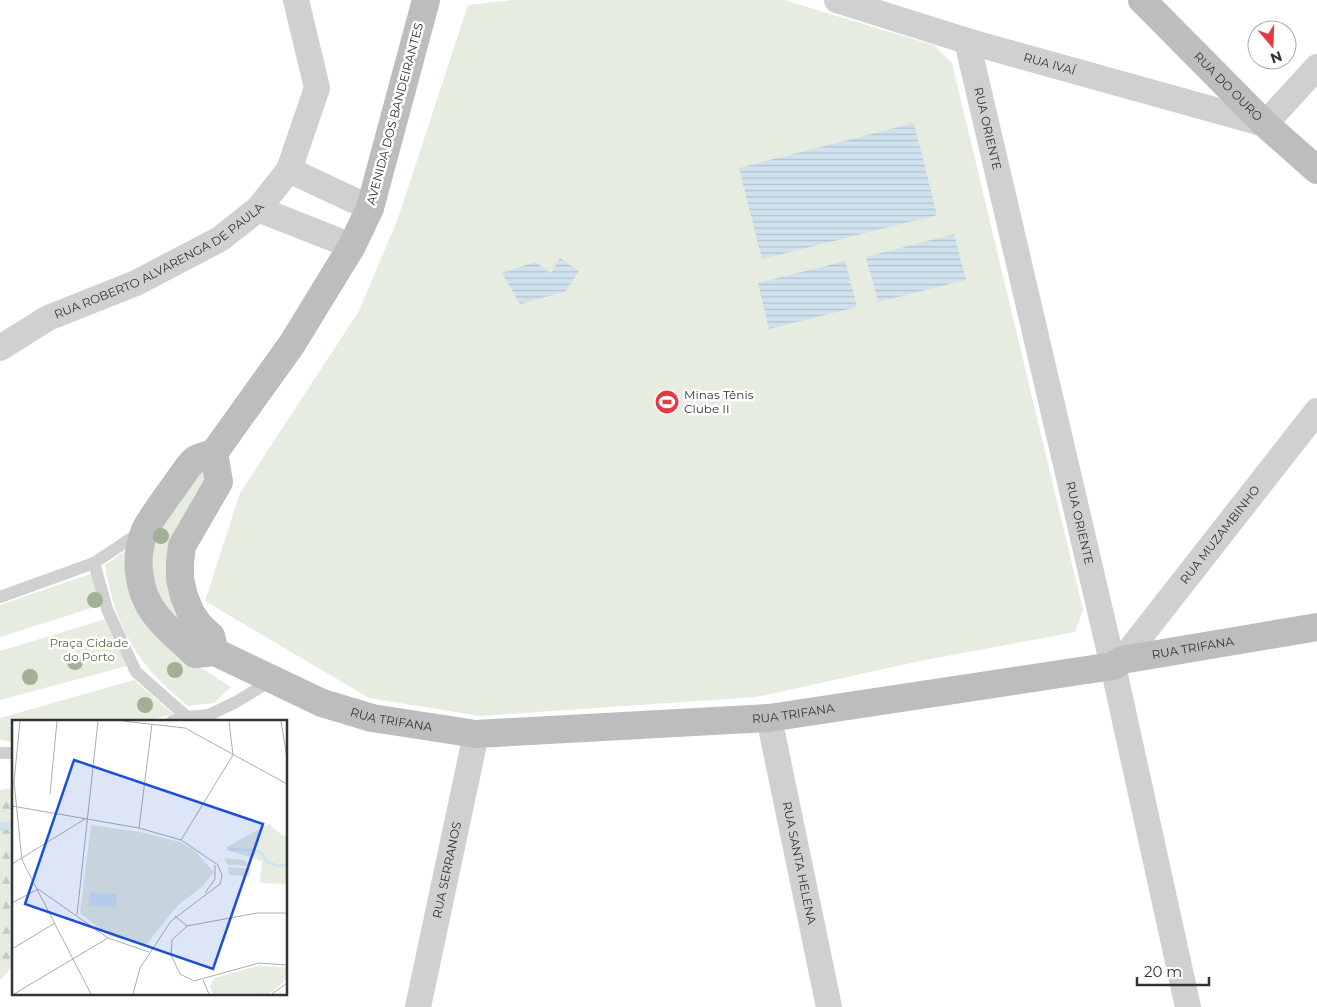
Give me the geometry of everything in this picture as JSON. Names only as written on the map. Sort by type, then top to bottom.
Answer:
[{"type":"street","points":[[258,209],[289,170],[317,88],[296,0]]},
{"type":"street","name":"AVENIDA DOS BANDEIRANTES","points":[[214,453],[292,344],[352,246],[370,208],[426,0]]},
{"type":"street","name":"RUA IVAÍ","points":[[837,0],[967,41],[1265,124]]},
{"type":"street","name":"RUA DO OURO","points":[[1142,0],[1265,124],[1317,170]]},
{"type":"street","name":"RUA ORIENTE","points":[[967,41],[1118,663],[1188,1007]]},
{"type":"street","points":[[1265,124],[1317,67]]},
{"type":"street","points":[[289,170],[370,208]]},
{"type":"street","name":"RUA ROBERTO ALVARENGA DE PAULA","points":[[0,348],[48,318],[136,283],[220,239],[258,209],[352,246]]},
{"type":"street","name":"RUA MUZAMBINHO","points":[[1118,663],[1317,411]]},
{"type":"street","points":[[215,652],[211,636],[199,625],[190,611],[180,580],[182,546],[219,482],[214,453],[194,460],[146,529],[140,543],[138,559],[142,588],[147,602],[155,614],[195,654],[215,652],[272,680]]},
{"type":"street","name":"RUA TRIFANA","points":[[272,680],[322,703],[372,718],[476,734],[769,718],[1118,663],[1317,627]]},
{"type":"street","name":"RUA SANTA HELENA","points":[[769,718],[829,1007]]},
{"type":"street","name":"RUA SERRANOS","points":[[418,1007],[476,734]]},
{"type":"lane","points":[[0,597],[94,563],[146,529]]},
{"type":"lane","points":[[94,563],[107,609],[136,672],[187,717]]},
{"type":"lane","points":[[176,720],[209,715],[236,702],[272,680]]},
{"type":"green space","name":"Minas Tênis Clube II","points":[[512,0],[784,0],[933,45],[952,63],[1083,610],[1075,632],[925,660],[756,697],[480,716],[369,698],[205,601],[240,493],[359,311],[398,218],[468,5]]},
{"type":"green space","points":[[199,466],[212,480],[175,544],[194,629],[169,620],[154,598],[148,545]]},
{"type":"green space","name":"Praça Cidade do Porto","points":[[130,548],[192,662],[231,687],[214,703],[188,706],[155,676],[142,660],[122,627],[109,588],[105,565]]},
{"type":"green space","name":"Praça Cidade do Porto","points":[[93,573],[101,605],[0,637],[0,605]]},
{"type":"green space","name":"Praça Cidade do Porto","points":[[106,619],[127,666],[0,700],[0,651]]},
{"type":"green space","name":"Praça Cidade do Porto","points":[[134,680],[173,714],[149,720],[12,720],[12,742],[0,740],[0,718]]},
{"type":"green space","points":[[12,788],[12,967],[0,980],[0,790]]},
{"type":"water","points":[[914,123],[937,215],[762,259],[739,168]]},
{"type":"water","points":[[954,234],[966,280],[878,302],[866,257]]},
{"type":"water","points":[[560,258],[579,271],[566,291],[520,304],[502,273],[535,262],[551,273]]},
{"type":"water","points":[[845,261],[857,307],[769,329],[758,283]]},
{"type":"waterway","points":[[0,827],[12,824]]},
{"type":"place","name":"Minas Tênis Clube II","points":[[667,402]]}]
